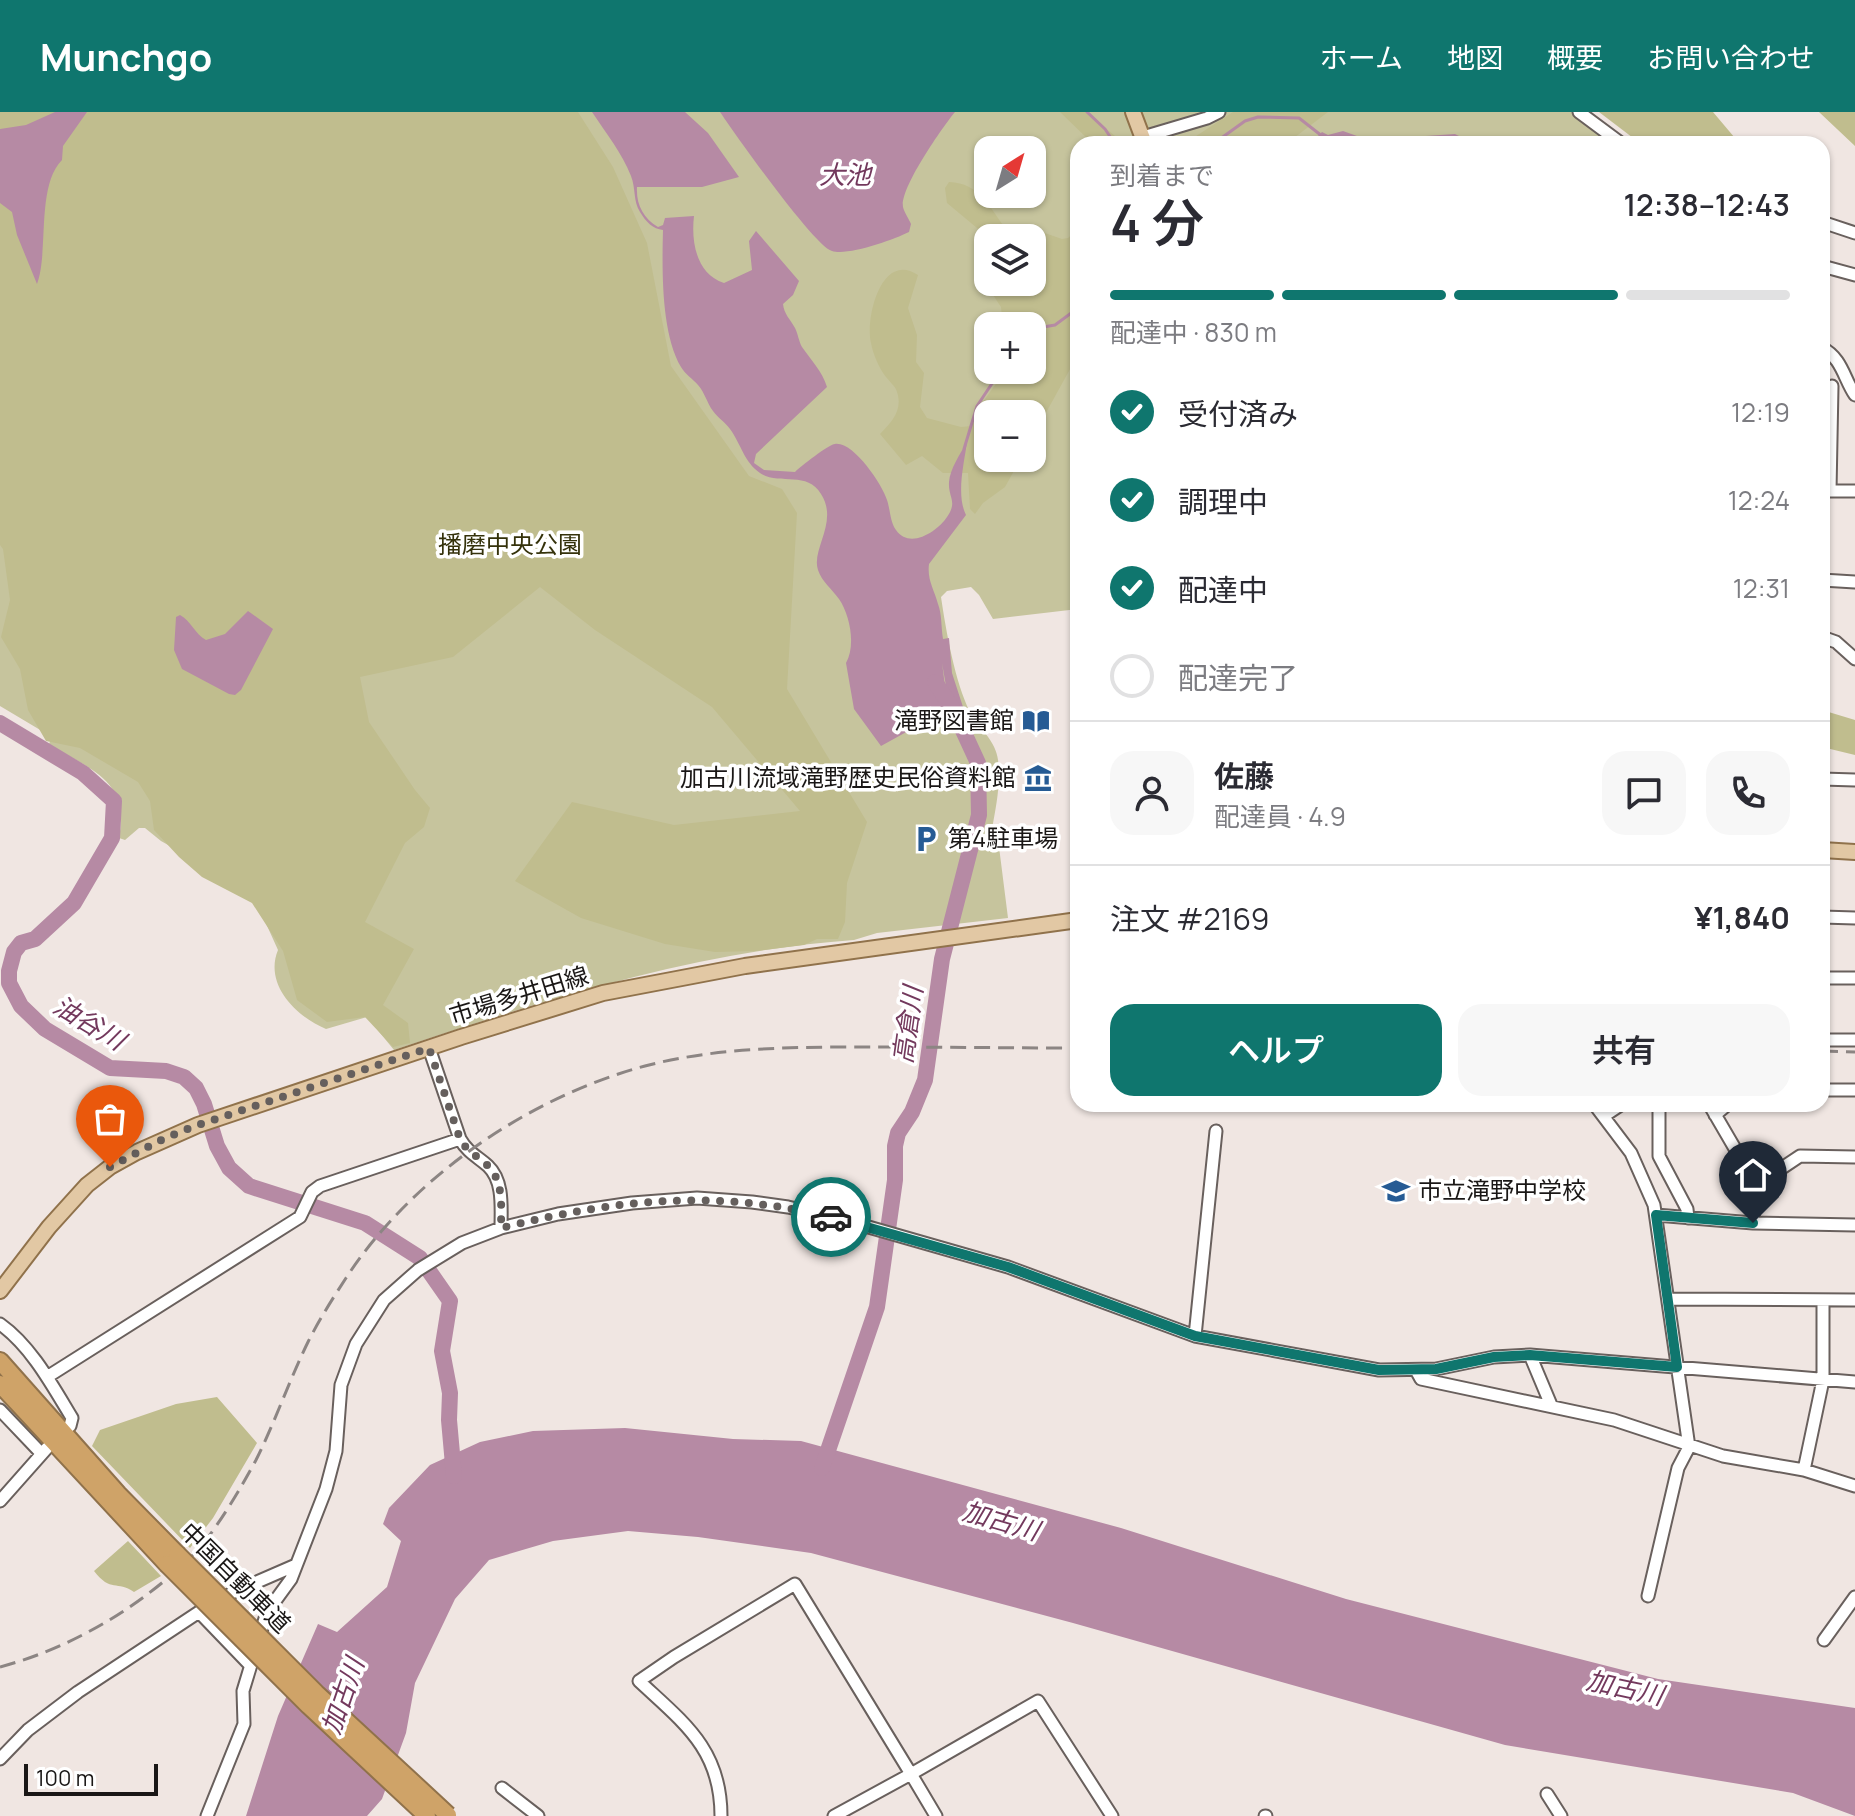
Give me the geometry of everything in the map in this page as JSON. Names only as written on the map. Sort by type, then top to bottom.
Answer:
[{"type":"highway","name":"中国自動車道","points":[[0,1361],[172,1559],[449,1815]]},
{"type":"highway","name":"中国自動車道","points":[[0,1384],[172,1559],[298,1695],[427,1816]]},
{"type":"main road","points":[[1133,112],[1142,136]]},
{"type":"main road","points":[[1830,850],[1855,852]]},
{"type":"main road","name":"市場多井田線","points":[[0,1291],[49,1227],[87,1185],[137,1152],[198,1125],[603,993],[658,980],[1070,921]]},
{"type":"street","points":[[1155,136],[1219,112]]},
{"type":"street","points":[[1579,112],[1611,136]]},
{"type":"street","points":[[1830,225],[1855,233]]},
{"type":"street","points":[[1830,268],[1855,275]]},
{"type":"street","points":[[1830,354],[1844,371],[1854,393]]},
{"type":"street","points":[[1830,387],[1854,393]]},
{"type":"street","points":[[1830,491],[1855,491]]},
{"type":"street","points":[[1830,580],[1855,582]]},
{"type":"street","points":[[1830,640],[1855,659]]},
{"type":"street","points":[[1830,779],[1855,780]]},
{"type":"street","points":[[1830,917],[1855,918]]},
{"type":"street","points":[[1830,978],[1855,978]]},
{"type":"street","points":[[1830,1040],[1855,1040]]},
{"type":"street","points":[[429,1048],[460,1139],[468,1153],[491,1168],[500,1187],[501,1228]]},
{"type":"street","points":[[1830,1090],[1855,1090]]},
{"type":"street","points":[[1601,1112],[1618,1133],[1641,1172],[1656,1215],[1689,1447],[1678,1468],[1648,1596]]},
{"type":"street","points":[[1604,1116],[1610,1112]]},
{"type":"street","points":[[1659,1112],[1659,1156],[1687,1209],[1688,1218]]},
{"type":"street","points":[[1714,1112],[1755,1183],[1753,1223]]},
{"type":"street","points":[[1195,1336],[1216,1131]]},
{"type":"street","points":[[47,1377],[304,1213],[312,1192],[320,1186],[460,1139]]},
{"type":"street","points":[[1755,1183],[1800,1156],[1855,1157]]},
{"type":"street","points":[[207,1816],[244,1724],[243,1691],[267,1612],[291,1579],[326,1489],[336,1451],[341,1385],[347,1364],[384,1300],[430,1261],[462,1243],[501,1228],[558,1214],[632,1203],[697,1198],[788,1207],[1008,1267],[1195,1336],[1379,1370],[1416,1370],[1494,1357],[1530,1355],[1855,1382]]},
{"type":"street","points":[[1656,1215],[1753,1223],[1855,1225]]},
{"type":"street","points":[[1668,1299],[1855,1300]]},
{"type":"street","points":[[1804,1470],[1823,1380],[1823,1300]]},
{"type":"street","points":[[0,1324],[10,1331],[47,1377],[72,1418],[70,1426]]},
{"type":"street","points":[[1530,1355],[1551,1405]]},
{"type":"street","points":[[1416,1370],[1421,1379],[1614,1420],[1689,1447],[1804,1470],[1855,1486]]},
{"type":"street","points":[[0,1410],[44,1450],[0,1501]]},
{"type":"street","points":[[0,1759],[28,1730],[78,1692],[199,1612],[234,1592],[296,1565]]},
{"type":"street","points":[[721,1816],[717,1776],[710,1757],[699,1740],[639,1681],[795,1584],[936,1816]]},
{"type":"street","points":[[1824,1640],[1855,1597]]},
{"type":"street","points":[[199,1612],[249,1664]]},
{"type":"street","points":[[834,1816],[1038,1701],[1112,1816]]},
{"type":"street","points":[[502,1788],[538,1816]]},
{"type":"street","points":[[1547,1794],[1561,1816]]},
{"type":"green space","name":"播磨中央公園","points":[[0,112],[1571,112],[1605,136],[1070,136],[1070,610],[993,619],[971,587],[947,591],[941,597],[952,656],[965,700],[997,753],[998,786],[992,829],[998,839],[1008,918],[877,933],[854,940],[795,946],[679,966],[564,996],[394,1050],[367,1017],[326,1029],[303,1016],[279,987],[275,975],[278,950],[246,889],[161,841],[145,828],[139,828],[125,840],[119,838],[121,818],[113,789],[93,770],[49,744],[52,737],[0,706]]},
{"type":"green space","points":[[0,112],[578,112],[613,167],[647,243],[671,366],[749,476],[782,489],[797,513],[787,689],[867,822],[847,883],[845,922],[838,939],[817,939],[804,945],[756,951],[715,952],[665,944],[581,918],[515,881],[572,802],[674,825],[800,811],[712,707],[595,630],[540,587],[453,657],[360,677],[369,722],[430,808],[424,827],[405,843],[365,922],[414,949],[383,1005],[408,1023],[410,1043],[393,1047],[365,1017],[327,1022],[297,1000],[283,951],[252,903],[202,877],[179,857],[154,830],[150,801],[138,782],[80,748],[46,741],[28,710],[20,669],[1,637],[10,600],[0,545]]},
{"type":"green space","points":[[1060,112],[1086,112],[1115,136],[1085,136]]},
{"type":"green space","points":[[1233,112],[1328,112],[1296,136],[1196,136]]},
{"type":"green space","points":[[1599,112],[1713,112],[1733,136],[1630,136]]},
{"type":"green space","points":[[1819,112],[1855,112],[1855,146]]},
{"type":"green space","points":[[949,182],[960,183],[974,191],[974,208],[991,208],[1002,224],[974,226],[947,203],[945,188]]},
{"type":"green space","points":[[1046,233],[1062,239],[1070,236],[1070,369],[1046,413],[1046,400],[985,400],[996,384],[1046,384],[1046,312],[1002,312],[994,296],[1046,296]]},
{"type":"green space","points":[[905,270],[918,275],[908,308],[917,335],[916,362],[924,373],[920,407],[927,418],[961,427],[972,426],[974,422],[974,472],[1013,472],[1005,487],[983,503],[975,514],[970,509],[968,473],[943,473],[922,456],[906,465],[880,434],[889,425],[899,404],[895,388],[883,373],[872,347],[871,319],[878,291],[894,272]]},
{"type":"green space","points":[[1830,712],[1855,720],[1855,755],[1830,749]]},
{"type":"green space","points":[[217,1397],[257,1443],[213,1518],[190,1548],[92,1446],[100,1430],[176,1404]]},
{"type":"green space","points":[[128,1541],[161,1576],[134,1592],[105,1582],[94,1571]]},
{"type":"water","points":[[55,112],[87,112],[63,146],[62,160],[49,186],[37,284],[17,235],[12,212],[0,203],[0,129],[26,125]]},
{"type":"water","points":[[592,112],[685,112],[708,133],[739,177],[702,187],[637,187],[639,205],[644,215],[658,227],[663,225],[665,218],[694,216],[693,236],[697,256],[707,272],[724,283],[752,270],[749,241],[756,231],[799,281],[793,295],[783,304],[784,308],[802,347],[827,387],[756,454],[754,463],[764,470],[795,472],[827,448],[842,445],[858,456],[879,484],[896,530],[902,536],[916,538],[931,533],[950,512],[950,477],[967,442],[961,489],[966,515],[929,564],[943,639],[949,638],[952,673],[963,707],[952,712],[950,709],[942,663],[948,709],[881,746],[854,709],[846,663],[851,648],[849,622],[839,599],[818,570],[818,553],[826,525],[826,504],[821,494],[808,482],[768,477],[755,469],[730,429],[681,367],[674,353],[666,319],[663,230],[650,224],[640,212],[627,168]]},
{"type":"water","name":"大池","points":[[720,112],[955,112],[908,186],[903,207],[911,224],[909,232],[870,246],[839,252],[823,245],[809,231]]},
{"type":"water","points":[[1343,131],[1357,136],[1318,136],[1322,132],[1328,135]]},
{"type":"water","points":[[248,611],[273,629],[241,690],[235,695],[229,694],[182,669],[174,650],[176,617],[180,615],[184,618],[206,640],[225,634]]},
{"type":"water","name":"加古川","points":[[625,1428],[733,1439],[801,1441],[1121,1528],[1346,1599],[1658,1679],[1855,1708],[1855,1816],[1793,1793],[1505,1745],[811,1553],[628,1531],[553,1541],[489,1560],[455,1599],[415,1683],[406,1733],[382,1799],[367,1816],[246,1816],[278,1716],[318,1624],[337,1632],[387,1587],[401,1541],[383,1524],[389,1508],[430,1465],[480,1442],[533,1431]]},
{"type":"waterway","points":[[1087,112],[1110,136]]},
{"type":"waterway","points":[[1224,136],[1245,121],[1258,117],[1299,118],[1322,136]]},
{"type":"waterway","points":[[1046,327],[1055,325],[1070,314]]},
{"type":"waterway","points":[[964,449],[977,406],[992,384]]},
{"type":"waterway","name":"高倉川","points":[[822,1468],[877,1307],[895,1180],[895,1146],[898,1133],[912,1112],[925,1080],[942,959],[979,815],[978,763],[954,711],[935,682]]},
{"type":"waterway","name":"油谷川","points":[[0,723],[83,773],[114,801],[112,838],[74,903],[35,939],[21,943],[14,952],[9,983],[21,1006],[45,1029],[110,1068],[166,1071],[184,1077],[196,1088],[204,1104],[217,1146],[229,1168],[249,1186],[365,1223],[420,1258],[450,1301],[442,1351],[450,1393],[454,1476]]},
{"type":"railway","points":[[0,1667],[52,1649],[103,1624],[150,1593],[192,1556],[243,1484],[312,1334],[373,1241],[439,1175],[517,1120],[559,1098],[645,1066],[733,1051],[822,1047],[1070,1048]]},
{"type":"railway","points":[[1830,1051],[1855,1052]]},
{"type":"way so far","points":[[110,1167],[165,1138],[198,1125],[429,1048],[460,1139],[468,1153],[491,1168],[500,1187],[501,1228],[558,1214],[632,1203],[697,1198],[788,1207],[831,1217]]},
{"type":"place","name":"滝野図書館","points":[[1036,721]]},
{"type":"place","name":"加古川流域滝野歴史民俗資料館","points":[[1038,778]]},
{"type":"place","name":"第4駐車場","points":[[926,839]]},
{"type":"place","name":"市立滝野中学校","points":[[1396,1191]]},
{"type":"route","points":[[831,1217],[1008,1267],[1195,1336],[1379,1370],[1436,1369],[1494,1357],[1530,1355],[1677,1367],[1656,1215],[1753,1223]]}]
